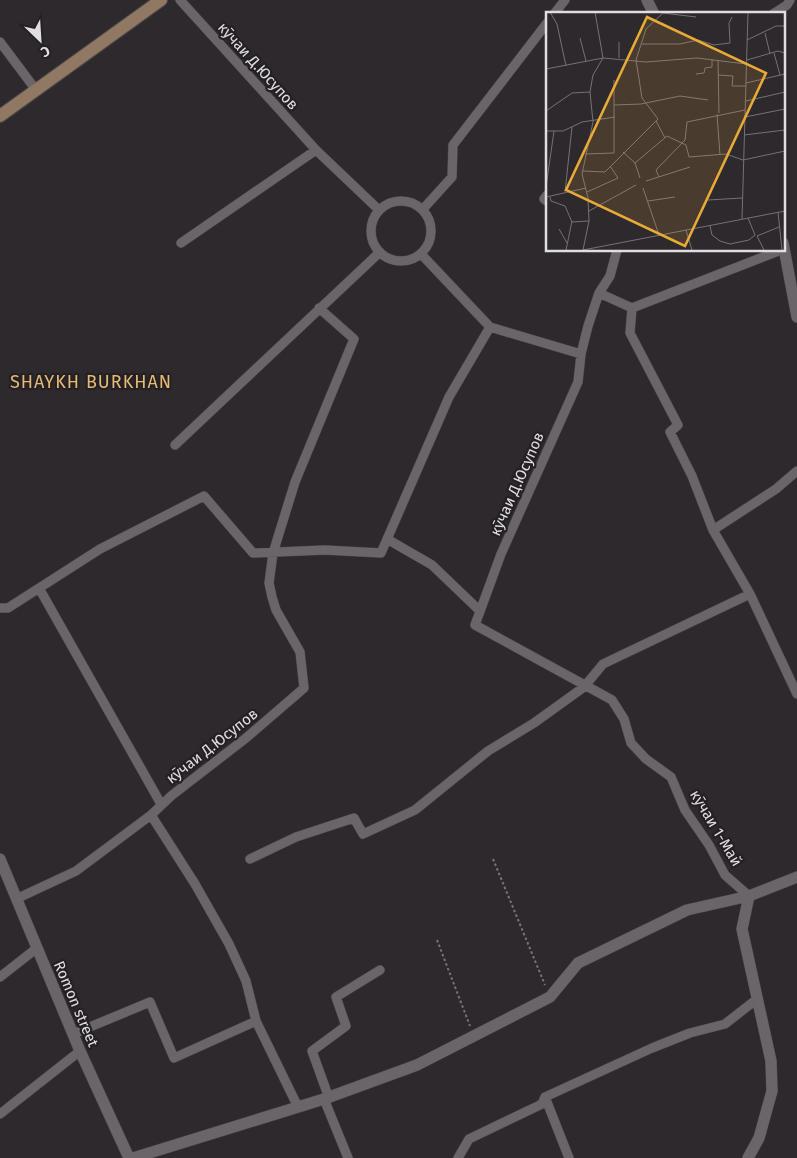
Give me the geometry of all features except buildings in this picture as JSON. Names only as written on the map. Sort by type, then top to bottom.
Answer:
[{"type":"main road","points":[[0,116],[161,0]]},
{"type":"street","name":"кӯчаи Д.Юсупов","points":[[180,0],[316,150],[379,210]]},
{"type":"street","points":[[556,12],[565,0]]},
{"type":"street","points":[[647,0],[653,12]]},
{"type":"street","points":[[776,12],[787,5],[790,0]]},
{"type":"street","points":[[423,209],[452,177],[453,145],[546,24]]},
{"type":"street","points":[[0,42],[36,90]]},
{"type":"street","points":[[181,243],[316,150]]},
{"type":"street","points":[[401,200],[413,202],[423,209],[430,220],[432,232],[429,244],[421,254],[411,260],[400,262],[389,259],[380,252],[373,243],[371,232],[373,220],[379,210],[389,203],[401,200]]},
{"type":"street","name":"кӯчаи Д.Юсупов","points":[[475,625],[501,554],[578,382],[581,354],[599,294],[610,276],[617,251]]},
{"type":"street","points":[[599,294],[632,308],[775,251]]},
{"type":"street","points":[[784,251],[797,317]]},
{"type":"street","points":[[175,445],[380,252]]},
{"type":"street","points":[[421,254],[490,327],[581,354]]},
{"type":"street","name":"кӯчаи Д.Юсупов","points":[[16,899],[76,871],[151,815],[161,804],[246,738],[304,688],[300,652],[276,610],[269,583],[274,553],[295,482],[354,339],[319,308]]},
{"type":"street","points":[[632,308],[630,333],[678,425],[670,432],[692,476],[714,530],[750,594],[797,694]]},
{"type":"street","points":[[0,608],[8,608],[100,549],[204,496],[253,553],[325,550],[381,553],[449,397],[490,327]]},
{"type":"street","points":[[714,530],[776,489],[797,471]]},
{"type":"street","points":[[387,539],[432,565],[480,611]]},
{"type":"street","points":[[39,588],[161,804]]},
{"type":"street","points":[[250,859],[296,837],[354,818],[363,834],[414,810],[488,750],[534,723],[584,686],[603,664],[750,594]]},
{"type":"street","name":"кӯчаи 1-Май","points":[[475,625],[612,700],[624,719],[631,743],[646,759],[671,778],[685,810],[709,845],[725,875],[750,896]]},
{"type":"street","points":[[151,815],[195,884],[229,944],[246,981],[256,1021],[298,1107]]},
{"type":"street","name":"Romon street","points":[[0,861],[80,1051],[129,1158]]},
{"type":"street","points":[[133,1158],[327,1099],[417,1066],[473,1035],[550,997],[578,963],[688,910],[750,896],[797,877]]},
{"type":"street","points":[[748,1158],[759,1138],[772,1091],[772,1061],[742,928],[750,896]]},
{"type":"street","points":[[0,977],[37,948]]},
{"type":"street","points":[[348,1158],[312,1051],[346,1026],[336,998],[380,970]]},
{"type":"street","points":[[458,1158],[469,1139],[542,1104],[545,1097],[652,1048],[690,1033],[725,1024],[757,1000]]},
{"type":"street","points":[[73,1034],[150,1002],[174,1058],[256,1021]]},
{"type":"street","points":[[0,1114],[80,1051]]},
{"type":"street","points":[[545,1097],[569,1158]]},
{"type":"path","points":[[493,859],[550,997]]},
{"type":"path","points":[[437,940],[473,1035]]},
{"type":"district","name":"SHAYKH BURKHAN","points":[[91,382]]}]
